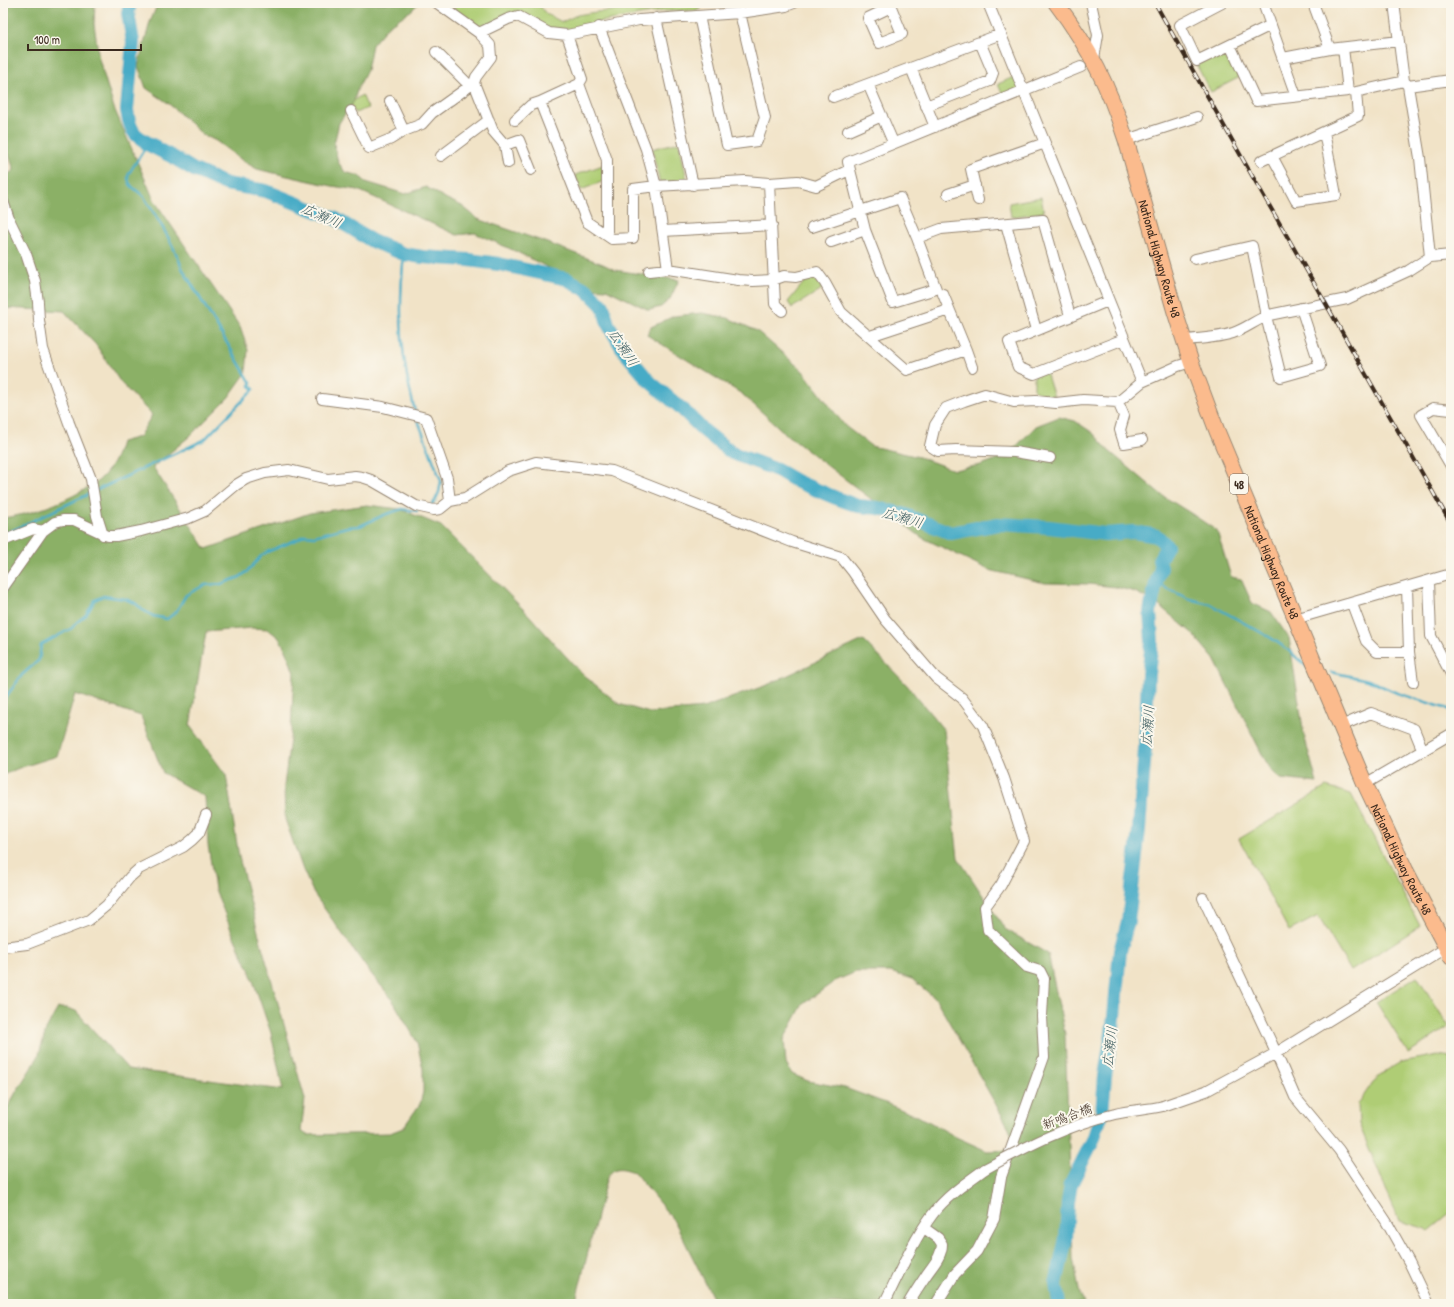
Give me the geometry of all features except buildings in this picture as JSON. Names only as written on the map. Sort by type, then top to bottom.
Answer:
[{"type":"highway","name":"National Highway Route 48","points":[[1056,3],[1080,36],[1094,59],[1118,113],[1183,340],[1217,431],[1295,619],[1365,784],[1406,871],[1449,950]]},
{"type":"street","points":[[351,111],[369,148],[391,140],[404,131],[422,124],[432,113],[472,84],[491,57],[490,45],[479,33],[437,3]]},
{"type":"street","points":[[479,33],[508,19],[518,16],[550,33],[567,35],[599,27],[656,18],[740,13],[786,6],[794,3]]},
{"type":"street","points":[[988,3],[1076,216],[1108,301],[1142,382]]},
{"type":"street","points":[[1091,3],[1098,35],[1094,59]]},
{"type":"street","points":[[1222,3],[1180,25],[1197,61],[1271,25]]},
{"type":"street","points":[[1263,3],[1296,96]]},
{"type":"street","points":[[1313,3],[1330,49]]},
{"type":"street","points":[[1394,3],[1406,84],[1420,158],[1430,256]]},
{"type":"street","points":[[698,16],[727,146],[757,141],[765,118],[740,13]]},
{"type":"street","points":[[656,18],[694,185]]},
{"type":"street","points":[[599,27],[646,149],[656,186],[668,270]]},
{"type":"street","points":[[833,97],[1001,34]]},
{"type":"street","points":[[515,120],[531,105],[579,84],[582,79],[567,35]]},
{"type":"street","points":[[1283,58],[1330,49],[1399,41]]},
{"type":"street","points":[[926,106],[990,81],[993,73],[980,42]]},
{"type":"street","points":[[1230,45],[1256,101],[1348,91],[1344,48]]},
{"type":"street","points":[[436,52],[472,84],[493,131],[505,145],[508,163]]},
{"type":"street","points":[[812,227],[861,212],[900,198],[936,289],[893,302],[865,230],[861,212],[849,170],[848,162],[1081,67]]},
{"type":"street","points":[[910,68],[935,127]]},
{"type":"street","points":[[1261,162],[1358,116],[1356,92],[1406,84],[1451,80]]},
{"type":"street","points":[[579,84],[606,160],[607,236]]},
{"type":"street","points":[[868,84],[892,140]]},
{"type":"street","points":[[390,101],[404,131]]},
{"type":"street","points":[[540,102],[587,222],[612,239],[633,238],[633,189],[656,186],[745,181],[769,183],[798,181],[816,186],[849,170]]},
{"type":"street","points":[[848,131],[882,116]]},
{"type":"street","points":[[1126,140],[1197,117]]},
{"type":"street","points":[[441,156],[489,120]]},
{"type":"street","points":[[1272,156],[1296,200],[1336,195],[1324,132]]},
{"type":"street","points":[[505,145],[519,140],[531,170]]},
{"type":"street","points":[[978,200],[971,169],[1045,143]]},
{"type":"street","points":[[769,183],[775,304],[782,311]]},
{"type":"street","points":[[948,194],[974,185]]},
{"type":"street","points":[[3,201],[9,219],[26,254],[35,281],[43,349],[69,423],[91,479],[97,516],[103,535]]},
{"type":"street","points":[[917,238],[941,229],[1043,220],[1070,316]]},
{"type":"street","points":[[1006,224],[1036,330]]},
{"type":"street","points":[[663,231],[772,226]]},
{"type":"street","points":[[831,242],[865,230]]},
{"type":"street","points":[[1195,259],[1252,246],[1266,316],[1281,377],[1320,366],[1301,308]]},
{"type":"street","points":[[1183,340],[1208,338],[1233,333],[1257,319],[1266,316],[1348,299],[1408,271],[1430,256],[1451,255]]},
{"type":"street","points":[[649,272],[668,270],[738,280],[773,280],[784,276],[796,277],[817,272],[825,283],[841,312],[907,370],[966,350]]},
{"type":"street","points":[[943,294],[972,367]]},
{"type":"street","points":[[1108,301],[1009,342],[1018,367],[1034,374],[1124,339]]},
{"type":"street","points":[[870,336],[949,310]]},
{"type":"street","points":[[1050,458],[1015,452],[956,450],[938,451],[930,446],[935,424],[946,408],[985,394],[1014,402],[1036,401],[1056,403],[1083,400],[1118,402],[1142,382],[1178,366],[1191,362]]},
{"type":"street","points":[[322,399],[383,407],[426,418],[447,478],[450,500]]},
{"type":"street","points":[[1118,402],[1124,416],[1120,430],[1124,444],[1142,440]]},
{"type":"street","points":[[1451,410],[1432,408],[1421,414],[1451,466]]},
{"type":"street","points":[[3,588],[43,531],[55,522],[69,519],[74,520],[103,535],[126,535],[189,518],[205,511],[236,484],[265,473],[281,470],[289,470],[328,479],[355,476],[362,477],[371,480],[405,501],[429,510],[440,509],[450,500],[464,498],[508,471],[536,462],[612,471],[792,542],[841,557],[885,619],[936,678],[962,698],[983,726],[1004,778],[1024,841],[1001,885],[985,907],[988,930],[1027,967],[1040,971],[1044,980],[1042,1016],[1044,1057],[1001,1177],[994,1219],[977,1251],[955,1274],[936,1304]]},
{"type":"street","points":[[3,541],[33,529],[43,531]]},
{"type":"street","points":[[1295,619],[1352,604],[1451,574]]},
{"type":"street","points":[[1429,581],[1431,636],[1451,674]]},
{"type":"street","points":[[1407,588],[1409,652],[1412,682]]},
{"type":"street","points":[[1352,604],[1366,640],[1377,652],[1409,652]]},
{"type":"street","points":[[1341,726],[1371,713],[1414,730],[1423,751]]},
{"type":"street","points":[[1365,784],[1451,734]]},
{"type":"street","points":[[3,947],[27,944],[90,920],[107,905],[130,877],[139,869],[183,847],[192,840],[199,833],[206,815]]},
{"type":"street","points":[[1203,898],[1276,1053],[1295,1097],[1339,1150],[1386,1221],[1409,1262],[1429,1304]]},
{"type":"street","name":"新鳴合橋","points":[[884,1304],[908,1254],[932,1215],[942,1204],[985,1169],[1028,1145],[1064,1129],[1115,1113],[1163,1106],[1206,1091],[1276,1053],[1449,950]]},
{"type":"street","points":[[908,1304],[942,1251],[942,1244],[938,1238],[924,1228]]},
{"type":"green space","points":[[3,3],[95,3],[94,24],[99,59],[114,108],[154,200],[240,327],[248,350],[246,373],[228,398],[190,436],[153,467],[206,549],[310,513],[367,505],[400,509],[441,526],[527,613],[582,674],[619,704],[650,713],[703,708],[767,685],[863,640],[906,684],[944,730],[958,858],[1005,929],[1048,954],[1065,1034],[1073,1258],[1080,1294],[1084,1304],[716,1304],[675,1222],[634,1172],[625,1169],[617,1169],[611,1172],[606,1180],[575,1304],[3,1304],[3,1109],[8,1107],[38,1057],[47,1027],[58,1008],[67,1008],[76,1011],[128,1069],[283,1090],[271,1033],[249,969],[234,937],[215,889],[208,845],[205,797],[163,773],[141,716],[75,694],[57,756],[19,768],[3,775],[3,518],[24,514],[53,505],[73,496],[96,482],[106,473],[121,442],[139,437],[152,415],[121,383],[96,345],[64,311],[3,308],[3,178],[14,170],[3,137]],"holes":[[[251,628],[268,629],[279,638],[286,650],[294,673],[291,731],[284,786],[285,819],[303,870],[314,894],[368,970],[392,999],[417,1042],[423,1069],[423,1092],[420,1104],[403,1128],[390,1133],[307,1135],[301,1131],[305,1099],[258,932],[239,857],[226,775],[190,726],[206,632]],[[856,972],[890,972],[912,979],[936,999],[1008,1126],[1014,1142],[1012,1150],[987,1151],[956,1137],[926,1120],[888,1104],[845,1088],[808,1081],[792,1074],[786,1064],[784,1039],[803,1004],[835,981]]]},
{"type":"green space","points":[[158,3],[419,3],[412,10],[388,26],[372,45],[367,70],[357,90],[354,101],[339,123],[334,144],[338,162],[345,172],[359,176],[366,182],[405,194],[426,187],[462,206],[478,219],[542,241],[615,270],[679,280],[670,299],[661,307],[649,310],[606,289],[589,288],[475,233],[457,235],[358,190],[332,186],[257,169],[243,161],[216,141],[202,134],[168,103],[146,88],[138,66],[150,22]]},
{"type":"green space","points":[[452,3],[538,3],[546,14],[562,22],[577,15],[621,10],[657,3],[701,3],[702,8],[695,11],[663,11],[599,22],[567,32],[552,30],[511,15],[482,29],[456,13]]},
{"type":"green space","points":[[1227,48],[1240,77],[1211,92],[1196,64]]},
{"type":"green space","points":[[1016,76],[1021,90],[1004,98],[998,84]]},
{"type":"green space","points":[[362,95],[368,108],[355,113],[350,103]]},
{"type":"green space","points":[[679,142],[687,180],[660,183],[652,149]]},
{"type":"green space","points":[[603,165],[604,181],[581,190],[575,175]]},
{"type":"green space","points":[[1041,197],[1044,212],[1011,217],[1009,203]]},
{"type":"green space","points":[[815,278],[822,289],[792,308],[788,302],[805,281]]},
{"type":"green space","points":[[702,313],[728,318],[757,331],[803,371],[845,426],[871,446],[919,457],[954,470],[981,465],[1008,455],[1036,426],[1059,417],[1075,421],[1093,433],[1109,451],[1163,496],[1217,531],[1231,577],[1241,579],[1252,603],[1271,612],[1289,638],[1304,735],[1317,783],[1281,779],[1272,771],[1214,659],[1191,632],[1156,603],[1135,592],[1116,587],[1088,584],[1045,583],[989,570],[921,537],[787,435],[742,394],[647,335],[651,327],[674,316]]},
{"type":"green space","points":[[1046,372],[1054,397],[1034,391],[1034,376]]},
{"type":"green space","points":[[1326,787],[1351,794],[1420,926],[1351,971],[1318,916],[1289,931],[1239,839]]},
{"type":"green space","points":[[1417,976],[1449,1027],[1408,1053],[1376,1002]]},
{"type":"green space","points":[[1438,1055],[1451,1057],[1451,1212],[1429,1230],[1399,1221],[1359,1124],[1358,1104],[1373,1082],[1387,1070],[1401,1062]]},
{"type":"waterway","name":"広瀬川","points":[[130,3],[128,13],[133,42],[127,110],[128,118],[135,134],[156,147]]},
{"type":"waterway","points":[[95,491],[204,440],[254,389],[250,386],[251,383],[182,268],[171,242],[157,218],[144,197],[131,186],[128,180],[129,174],[147,144]]},
{"type":"waterway","name":"広瀬川","points":[[147,144],[194,170],[226,184],[266,191],[336,219],[372,241],[404,254],[499,264],[567,279],[587,290],[603,306],[608,324],[624,351],[649,381],[681,408],[702,429],[732,453],[777,470],[798,482],[836,498],[858,506],[878,508],[903,514],[951,533],[998,524],[1049,527],[1105,534],[1134,532],[1157,536],[1167,546],[1159,560],[1161,568],[1156,583],[1150,612],[1152,642],[1148,674],[1145,749],[1139,830],[1128,921],[1120,951],[1113,1027],[1105,1076],[1102,1113],[1093,1140],[1071,1184],[1068,1202],[1066,1238],[1056,1284],[1059,1304]]},
{"type":"waterway","points":[[404,254],[401,297],[401,327],[407,375],[415,412]]},
{"type":"waterway","points":[[417,418],[441,481],[439,492],[431,506]]},
{"type":"waterway","points":[[3,535],[91,493]]},
{"type":"waterway","points":[[3,701],[22,675],[39,660],[41,645],[72,628],[86,615],[95,600],[103,596],[125,599],[135,603],[153,616],[167,619],[176,612],[186,595],[205,585],[221,584],[240,577],[267,552],[305,535],[314,536],[347,527],[360,526],[402,509],[417,511]]},
{"type":"waterway","points":[[1156,583],[1189,599],[1210,604],[1271,638],[1287,649],[1307,667]]},
{"type":"waterway","points":[[1331,672],[1368,680],[1397,693],[1451,710]]},
{"type":"railway","points":[[1155,3],[1451,524]]}]
